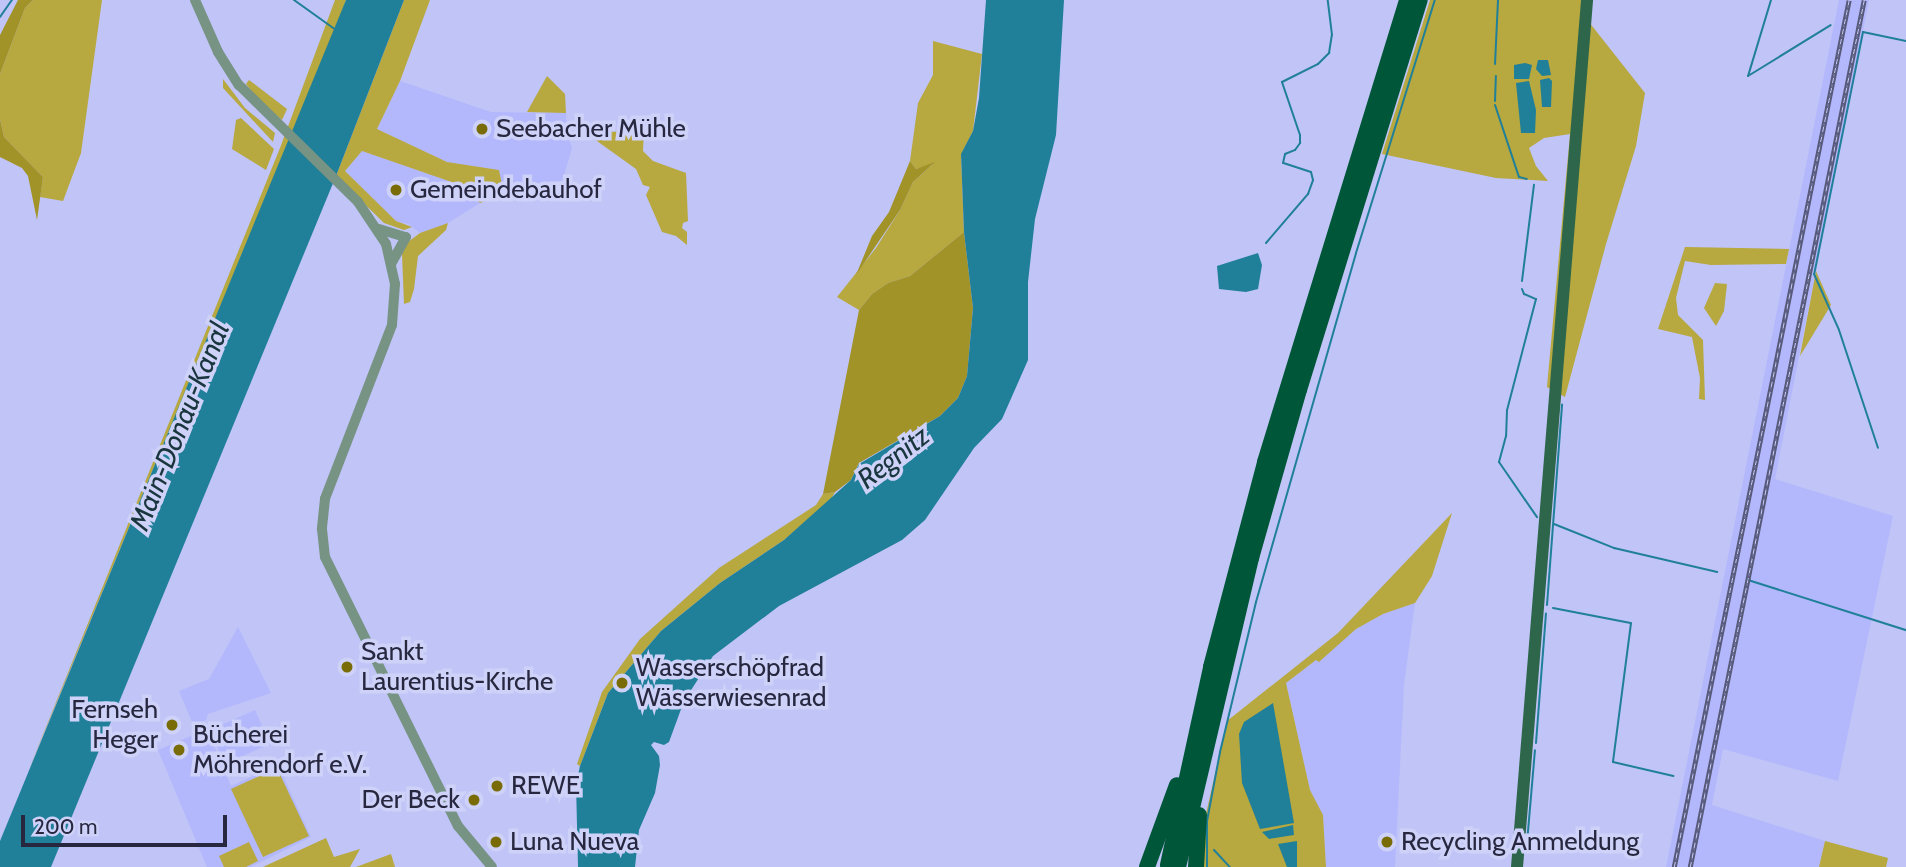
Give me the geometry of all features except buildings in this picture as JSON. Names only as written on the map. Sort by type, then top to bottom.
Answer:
[{"type":"highway","points":[[1178,867],[1197,753],[1265,461],[1407,0]]},
{"type":"highway","points":[[1167,867],[1276,468],[1420,0]]},
{"type":"highway","points":[[1147,867],[1197,753]]},
{"type":"highway","points":[[1196,867],[1197,753]]},
{"type":"main road","points":[[1517,867],[1587,0]]},
{"type":"street","points":[[195,0],[230,73],[247,95],[358,202],[379,229],[392,262],[395,303],[392,325],[329,486],[323,511],[323,545],[329,569],[371,646],[458,826],[492,867]]},
{"type":"street","points":[[379,229],[406,237],[392,262]]},
{"type":"shaded area","points":[[18,0],[33,0],[25,8],[0,74],[0,35]]},
{"type":"shaded area","points":[[33,0],[102,0],[81,153],[63,201],[40,197],[43,177],[4,137],[0,119],[0,74],[25,8]]},
{"type":"shaded area","points":[[335,0],[346,0],[341,15],[27,774],[280,148]]},
{"type":"shaded area","points":[[404,0],[430,0],[400,81],[377,129],[447,162],[499,170],[504,194],[480,203],[463,186],[362,151],[345,171],[396,221],[412,227],[404,230],[384,223],[336,176]]},
{"type":"shaded area","points":[[1430,0],[1586,0],[1585,17],[1645,93],[1636,146],[1606,244],[1565,397],[1547,387],[1570,134],[1544,138],[1529,148],[1536,166],[1548,181],[1496,178],[1382,154]]},
{"type":"shaded area","points":[[1839,0],[1869,0],[1775,479],[1893,516],[1838,781],[1723,749],[1712,805],[1825,841],[1819,867],[1666,867]]},
{"type":"shaded area","points":[[933,41],[982,54],[973,131],[961,155],[964,232],[910,276],[888,283],[872,294],[859,310],[837,297],[876,248],[900,210],[913,182],[933,164],[916,169],[910,161],[918,103],[933,75]]},
{"type":"shaded area","points":[[547,76],[565,94],[566,113],[527,112]]},
{"type":"shaded area","points":[[223,79],[245,108],[275,133],[273,142],[223,88]]},
{"type":"shaded area","points":[[249,80],[287,109],[282,120],[256,97],[246,84]]},
{"type":"shaded area","points":[[400,81],[491,112],[566,113],[567,134],[572,148],[563,179],[549,189],[504,194],[499,170],[447,162],[377,129]]},
{"type":"shaded area","points":[[241,118],[274,149],[266,170],[232,149],[236,120]]},
{"type":"shaded area","points":[[0,119],[4,137],[43,177],[37,220],[28,176],[22,168],[0,157]]},
{"type":"shaded area","points":[[640,126],[644,129],[643,151],[653,161],[686,173],[688,221],[683,223],[682,228],[687,232],[687,245],[676,236],[662,232],[646,195],[650,187],[643,185],[636,169],[597,141],[594,133],[626,131]]},
{"type":"shaded area","points":[[362,151],[463,186],[480,203],[448,223],[420,233],[408,224],[396,221],[345,171]]},
{"type":"shaded area","points":[[910,161],[916,169],[935,162],[913,182],[900,210],[856,275],[872,236],[889,212]]},
{"type":"shaded area","points":[[448,223],[446,230],[418,256],[414,289],[410,302],[404,304],[402,254],[408,242],[420,233]]},
{"type":"shaded area","points":[[964,232],[973,308],[967,376],[958,398],[940,416],[859,463],[851,480],[835,492],[823,494],[859,310],[872,294],[888,283],[910,276]]},
{"type":"shaded area","points":[[1685,247],[1789,249],[1786,264],[1711,265],[1685,261],[1676,298],[1678,315],[1703,340],[1705,400],[1699,399],[1700,378],[1692,337],[1658,329]]},
{"type":"shaded area","points":[[1816,271],[1831,305],[1800,356]]},
{"type":"shaded area","points":[[1715,283],[1727,284],[1724,311],[1716,326],[1704,308]]},
{"type":"shaded area","points":[[835,492],[830,501],[784,540],[720,583],[661,631],[608,693],[580,766],[577,764],[602,692],[640,639],[719,568],[816,505],[823,494]]},
{"type":"shaded area","points":[[1452,513],[1432,576],[1415,603],[1383,614],[1356,629],[1319,662],[1316,660],[1286,683],[1310,790],[1323,815],[1326,867],[1201,867],[1206,814],[1227,721],[1338,633]]},
{"type":"shaded area","points":[[1415,603],[1404,685],[1395,867],[1326,867],[1323,815],[1310,790],[1286,683],[1316,660],[1319,661],[1356,629],[1383,614]]},
{"type":"shaded area","points":[[238,627],[271,693],[208,714],[206,720],[193,724],[179,691],[209,679]]},
{"type":"shaded area","points":[[255,710],[270,744],[224,764],[210,730]]},
{"type":"shaded area","points":[[207,729],[231,786],[278,765],[311,837],[251,867],[207,867],[158,750]]},
{"type":"shaded area","points":[[277,768],[309,836],[263,857],[231,789]]},
{"type":"shaded area","points":[[326,838],[334,857],[360,849],[350,867],[263,867]]},
{"type":"shaded area","points":[[1825,841],[1888,858],[1886,867],[1819,867]]},
{"type":"shaded area","points":[[249,842],[258,861],[246,867],[224,867],[219,856]]},
{"type":"shaded area","points":[[391,854],[395,867],[356,867]]},
{"type":"water","name":"Main-Donau-Kanal","points":[[346,0],[404,0],[336,176],[51,867],[0,867],[0,841]]},
{"type":"water","name":"Regnitz","points":[[986,0],[1064,0],[1056,135],[1035,219],[1028,282],[1028,360],[1002,419],[974,448],[925,520],[902,540],[779,606],[713,656],[684,701],[669,742],[664,745],[654,742],[651,745],[659,756],[660,765],[655,793],[639,830],[635,867],[578,867],[576,784],[580,766],[608,693],[661,631],[720,583],[784,540],[851,480],[859,464],[940,416],[958,398],[967,376],[973,308],[964,232],[961,154],[973,131],[979,98]]},
{"type":"water","points":[[1538,60],[1548,60],[1551,75],[1542,76],[1536,69]]},
{"type":"water","points":[[1514,65],[1532,65],[1529,79],[1514,79]]},
{"type":"water","points":[[1549,78],[1552,81],[1551,107],[1542,107],[1540,80]]},
{"type":"water","points":[[1529,81],[1536,110],[1535,133],[1521,133],[1516,83]]},
{"type":"water","points":[[1258,253],[1262,265],[1258,289],[1246,292],[1219,289],[1217,266]]},
{"type":"water","points":[[1273,703],[1294,823],[1260,829],[1242,783],[1239,734],[1244,722]]},
{"type":"water","points":[[1293,825],[1294,835],[1269,839],[1262,832]]},
{"type":"water","points":[[1297,841],[1297,867],[1287,867],[1278,844]]},
{"type":"waterway","points":[[0,17],[12,0]]},
{"type":"waterway","points":[[294,0],[336,30]]},
{"type":"waterway","points":[[1266,243],[1308,194],[1313,180],[1311,172],[1283,163],[1285,154],[1295,150],[1300,143],[1300,135],[1282,82],[1318,64],[1329,53],[1332,35],[1328,0]]},
{"type":"waterway","points":[[1207,867],[1207,821],[1220,752],[1256,602],[1356,253],[1435,0]]},
{"type":"waterway","points":[[1495,64],[1498,0]]},
{"type":"waterway","points":[[1771,0],[1748,76],[1831,25]]},
{"type":"waterway","points":[[1863,32],[1814,274],[1839,330],[1878,448]]},
{"type":"waterway","points":[[1863,32],[1906,41]]},
{"type":"waterway","points":[[1495,101],[1496,76]]},
{"type":"waterway","points":[[1495,105],[1519,177],[1527,179]]},
{"type":"waterway","points":[[1522,281],[1534,185]]},
{"type":"waterway","points":[[1522,289],[1524,294],[1536,299],[1507,410],[1506,436],[1499,462],[1537,517]]},
{"type":"waterway","points":[[1547,605],[1562,405]]},
{"type":"waterway","points":[[1554,524],[1614,548],[1717,572]]},
{"type":"waterway","points":[[1748,580],[1906,630]]},
{"type":"waterway","points":[[1553,608],[1631,623],[1613,762],[1673,776]]},
{"type":"waterway","points":[[1536,743],[1546,613]]},
{"type":"waterway","points":[[1527,843],[1535,750]]},
{"type":"waterway","points":[[1214,850],[1230,867]]},
{"type":"railway","points":[[1674,867],[1849,0]]},
{"type":"railway","points":[[1690,867],[1864,0]]},
{"type":"place","name":"Seebacher Mühle","points":[[482,129]]},
{"type":"place","name":"Gemeindebauhof","points":[[396,190]]},
{"type":"place","name":"Sankt Laurentius-Kirche","points":[[347,667]]},
{"type":"place","name":"Wasserschöpfrad Wässerwiesenrad","points":[[622,683]]},
{"type":"place","name":"Fernseh Heger","points":[[172,725]]},
{"type":"place","name":"Bücherei Möhrendorf e.V.","points":[[179,750]]},
{"type":"place","name":"REWE","points":[[497,786]]},
{"type":"place","name":"Der Beck","points":[[474,800]]},
{"type":"place","name":"Luna Nueva","points":[[496,842]]},
{"type":"place","name":"Recycling Anmeldung","points":[[1387,842]]}]
